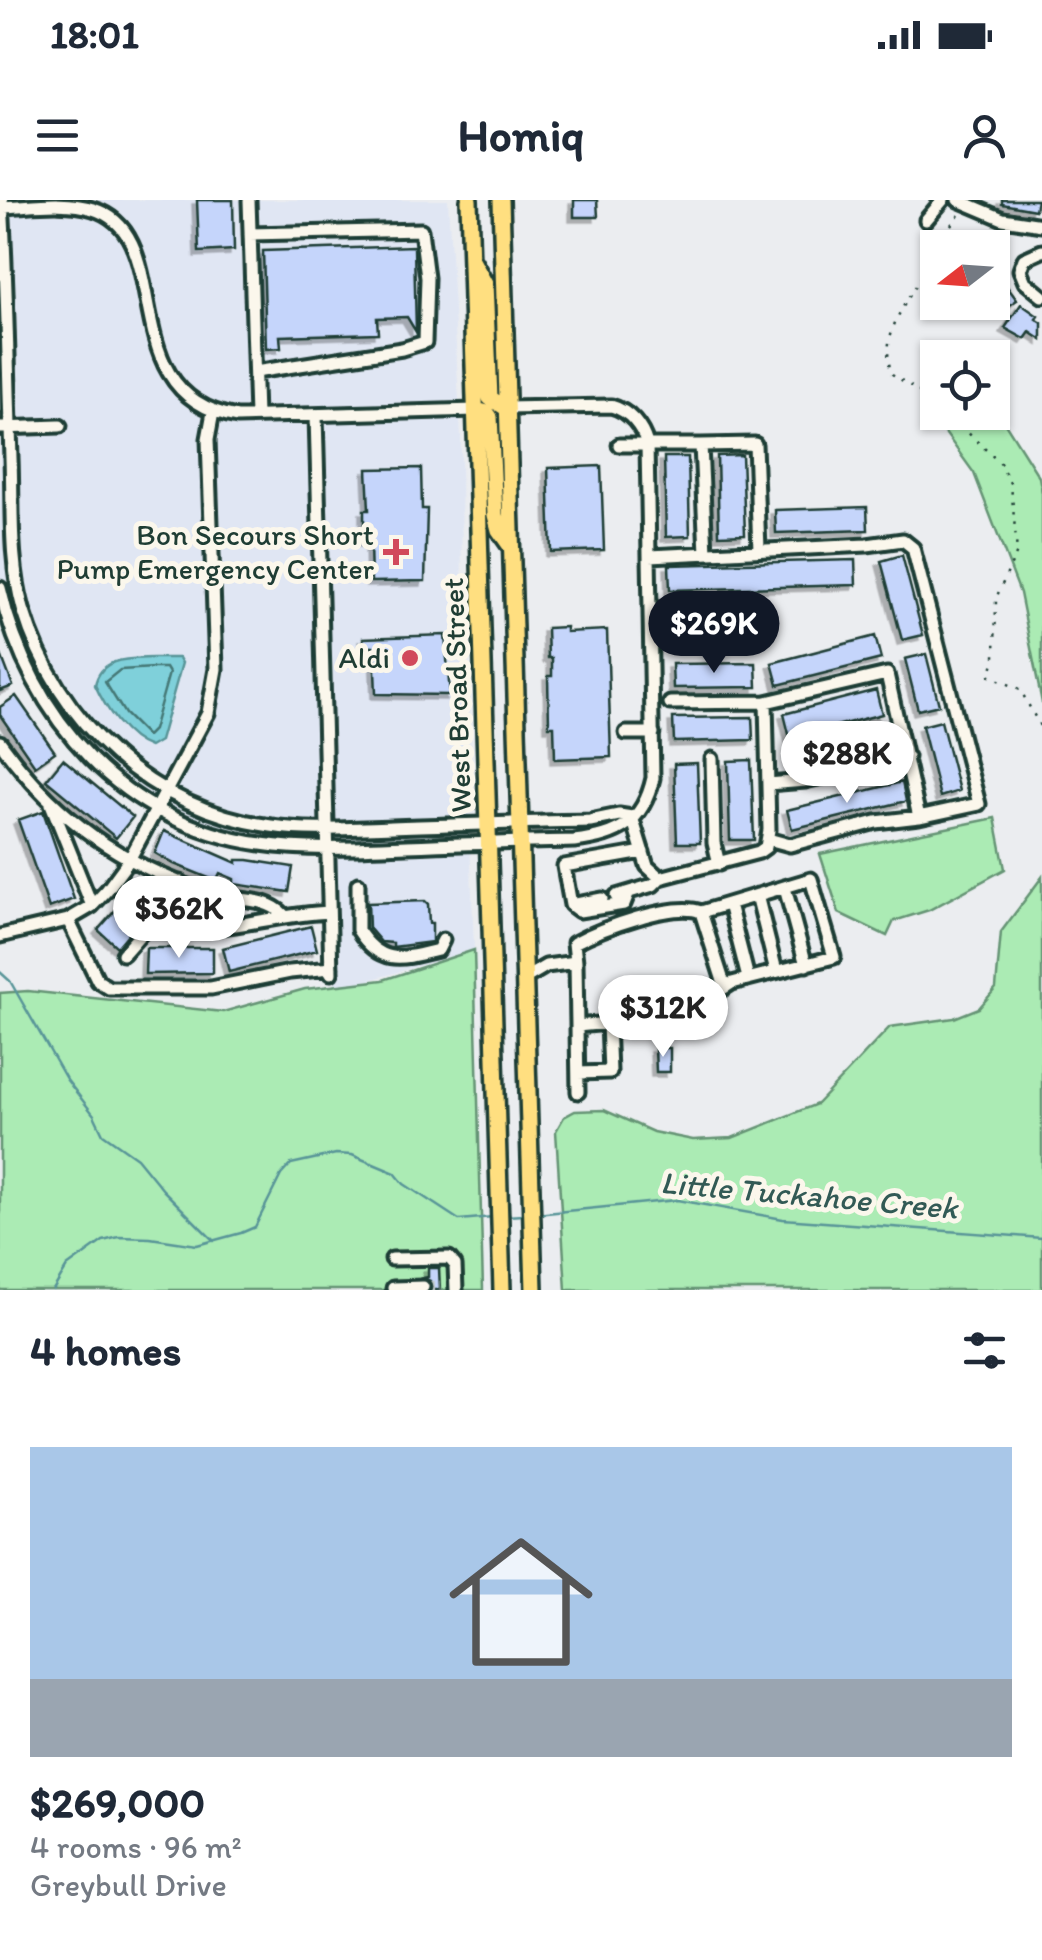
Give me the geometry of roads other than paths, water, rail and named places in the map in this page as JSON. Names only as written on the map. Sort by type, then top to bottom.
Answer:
[{"type":"main road","name":"West Broad Street","points":[[470,200],[502,1290]]},
{"type":"main road","name":"West Broad Street","points":[[500,200],[534,1290]]},
{"type":"main road","points":[[471,258],[485,284],[490,398],[506,408]]},
{"type":"main road","points":[[476,410],[487,412],[490,417],[496,514],[499,530],[511,547]]},
{"type":"street","points":[[249,200],[256,416]]},
{"type":"street","points":[[926,220],[943,200]]},
{"type":"street","points":[[962,203],[1002,219],[1041,225],[1042,251],[1024,259],[1020,270],[1025,282],[1042,296]]},
{"type":"street","points":[[476,410],[238,417],[213,412],[184,394],[164,368],[136,255],[116,222],[95,209],[77,206],[2,205],[5,428],[17,580],[41,656],[78,716],[100,742],[166,791],[230,818],[274,827],[327,829],[632,817]]},
{"type":"street","points":[[250,234],[421,230],[427,278],[425,342],[255,372]]},
{"type":"street","points":[[0,588],[24,664],[56,720],[95,763],[156,808],[202,830],[238,840],[328,848],[592,838],[624,828],[644,807],[653,778],[647,444],[638,425],[612,406],[506,408]]},
{"type":"street","points":[[0,936],[68,920],[92,906],[129,860],[208,713],[215,681],[208,439],[213,412]]},
{"type":"street","points":[[68,920],[98,981],[109,988],[211,988],[290,972],[331,970],[316,415]]},
{"type":"street","points":[[5,428],[60,426]]},
{"type":"street","points":[[701,444],[706,553]]},
{"type":"street","points":[[619,445],[755,444],[759,550]]},
{"type":"street","points":[[650,556],[903,540],[914,548],[979,804],[919,818],[876,822],[790,845],[768,839]]},
{"type":"street","points":[[670,703],[766,702],[887,674],[919,818]]},
{"type":"street","points":[[643,852],[564,866],[571,905],[579,911],[624,904],[622,895],[652,885],[660,878],[760,852],[768,839],[766,702]]},
{"type":"street","points":[[626,733],[653,732]]},
{"type":"street","points":[[805,782],[798,755],[862,740],[868,766]]},
{"type":"street","points":[[0,742],[50,801],[109,850],[222,897],[270,904],[284,915]]},
{"type":"street","points":[[768,784],[805,782],[906,758]]},
{"type":"street","points":[[712,760],[714,843],[719,864]]},
{"type":"street","points":[[50,801],[92,906]]},
{"type":"street","points":[[632,817],[647,866],[660,878]]},
{"type":"street","points":[[577,1026],[608,1023],[715,994],[748,978],[834,957],[811,880],[702,912],[674,908],[574,943],[578,1092]]},
{"type":"street","points":[[123,954],[180,882]]},
{"type":"street","points":[[358,884],[358,930],[380,953],[400,959],[438,950],[443,940]]},
{"type":"street","points":[[785,888],[806,964]]},
{"type":"street","points":[[757,895],[776,972]]},
{"type":"street","points":[[571,905],[602,899]]},
{"type":"street","points":[[729,904],[748,978]]},
{"type":"street","points":[[147,927],[214,930],[284,915],[329,912]]},
{"type":"street","points":[[702,912],[725,987]]},
{"type":"street","points":[[524,979],[546,966],[576,962]]},
{"type":"street","points":[[578,1073],[610,1072],[608,1023]]},
{"type":"street","points":[[392,1259],[450,1258],[455,1265],[456,1288],[440,1286]]},
{"type":"street","points":[[393,1288],[423,1287]]},
{"type":"water","points":[[179,658],[182,663],[160,741],[150,747],[124,730],[95,685],[110,664],[126,659]]},
{"type":"waterway","points":[[0,972],[10,981],[66,1079],[94,1115],[103,1134],[137,1158],[214,1241]]},
{"type":"waterway","name":"Little Tuckahoe Creek","points":[[53,1290],[67,1267],[103,1241],[150,1238],[197,1245],[255,1227],[281,1175],[291,1164],[336,1154],[352,1155],[395,1173],[404,1184],[459,1220],[493,1217]]},
{"type":"waterway","name":"Little Tuckahoe Creek","points":[[536,1214],[677,1200],[783,1219],[1042,1238]]},
{"type":"waterway","name":"Little Tuckahoe Creek","points":[[506,1216],[523,1215]]},
{"type":"tunnel","points":[[423,1287],[440,1286]]},
{"type":"place","name":"Bon Secours Short Pump Emergency Center","points":[[396,552]]},
{"type":"place","name":"Aldi","points":[[410,658]]}]
